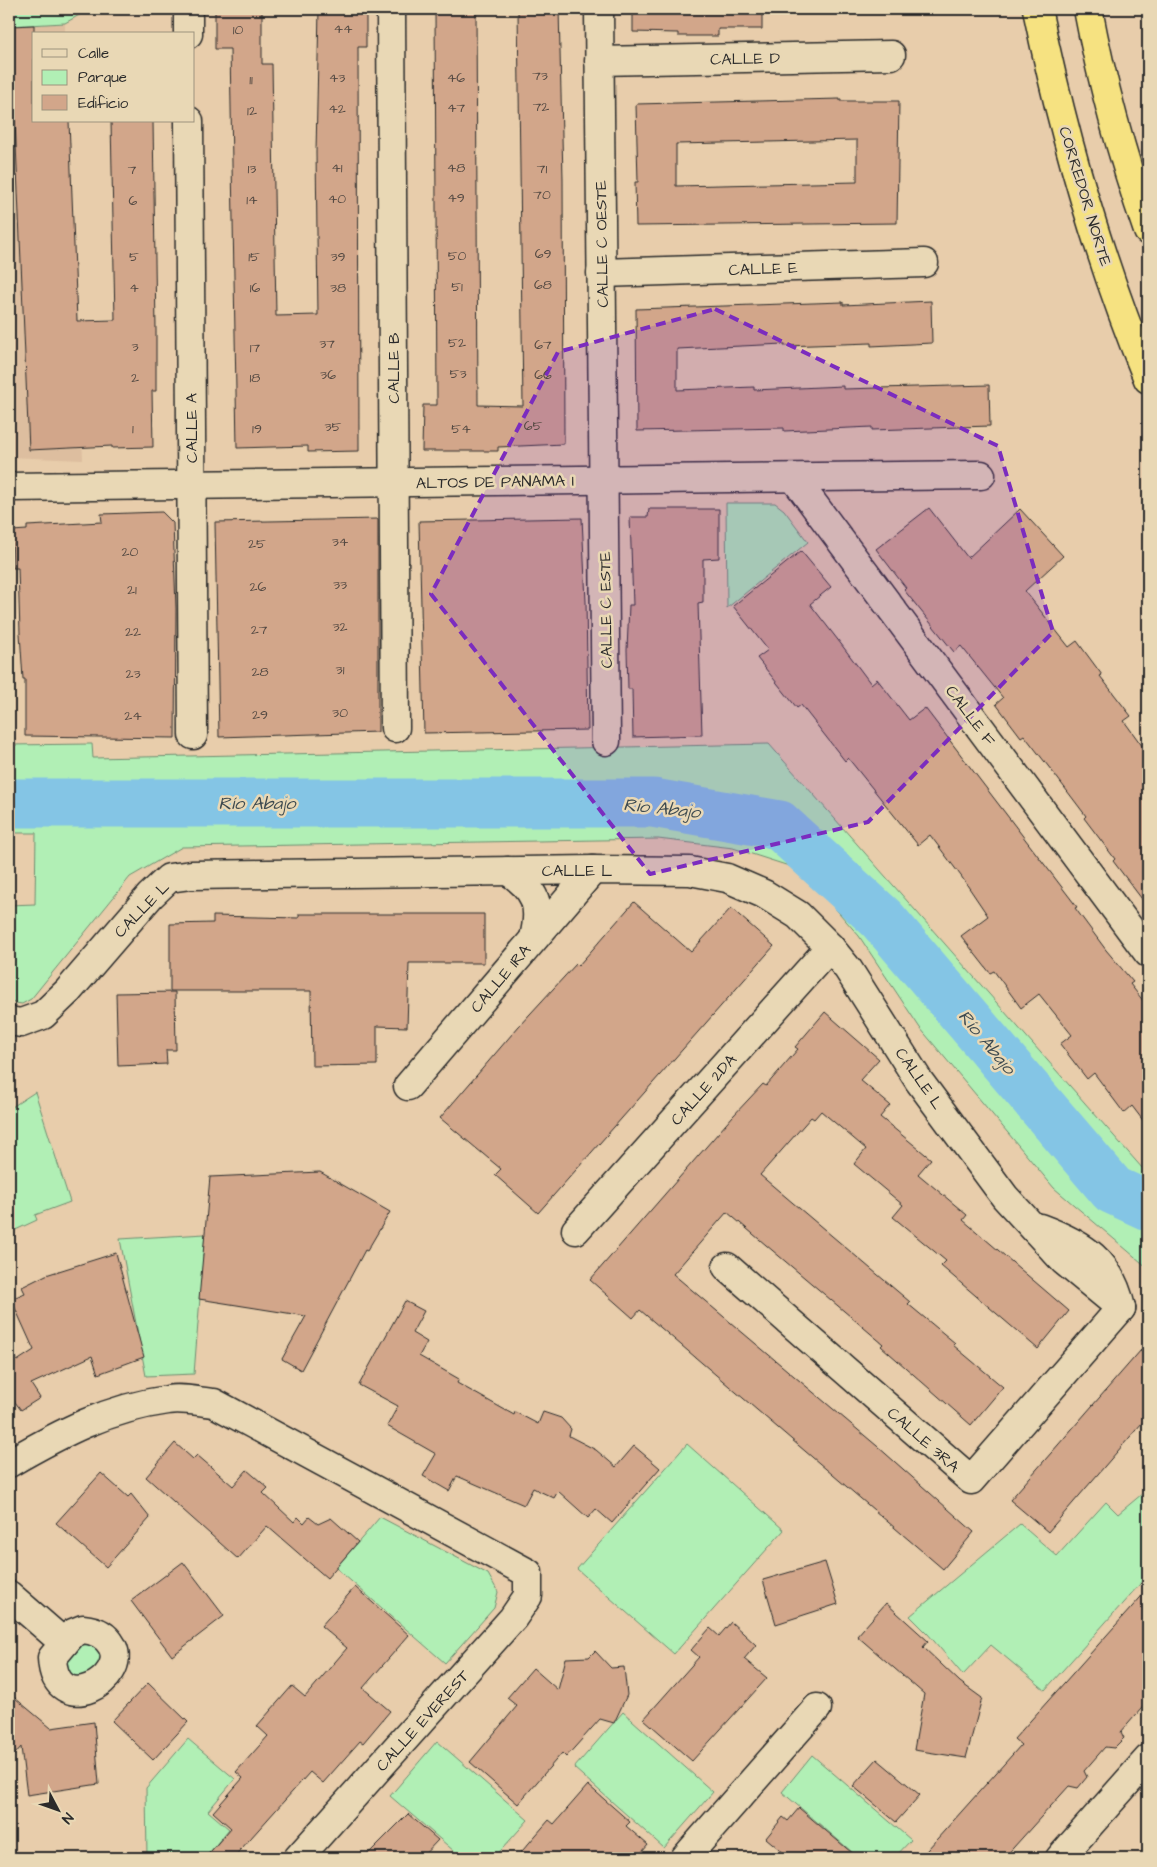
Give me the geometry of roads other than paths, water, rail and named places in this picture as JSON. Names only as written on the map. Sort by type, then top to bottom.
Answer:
[{"type":"highway","name":"CORREDOR NORTE","points":[[1037,9],[1048,61],[1081,187],[1126,325],[1148,380]]},
{"type":"highway","points":[[1088,9],[1095,46],[1129,175],[1148,231]]},
{"type":"street","name":"CALLE B","points":[[391,9],[395,728]]},
{"type":"street","name":"CALLE C OESTE","points":[[599,9],[604,480]]},
{"type":"street","name":"CALLE D","points":[[599,61],[891,55]]},
{"type":"street","name":"CALLE A","points":[[189,122],[193,735]]},
{"type":"street","name":"CALLE E","points":[[601,273],[924,263]]},
{"type":"street","name":"ALTOS DE PANAMA I","points":[[9,487],[981,475]]},
{"type":"street","name":"CALLE F","points":[[794,478],[1148,953]]},
{"type":"street","name":"CALLE C ESTE","points":[[604,480],[606,741]]},
{"type":"street","name":"CALLE L","points":[[15,1022],[43,1015],[68,991],[150,896],[169,878],[191,875],[593,870],[690,871],[727,878],[764,894],[798,915],[830,947],[848,969],[919,1081],[1006,1197],[1064,1261],[1121,1308]]},
{"type":"street","name":"CALLE 1RA","points":[[408,1086],[593,870]]},
{"type":"street","points":[[508,871],[524,882],[535,899],[539,918],[534,938]]},
{"type":"street","name":"CALLE 2DA","points":[[576,1230],[830,947]]},
{"type":"street","name":"CALLE 3RA","points":[[727,1267],[971,1480],[1121,1308]]},
{"type":"street","name":"CALLE EVEREST","points":[[9,1463],[66,1430],[114,1412],[170,1399],[214,1403],[528,1573],[528,1596],[513,1618],[298,1858]]},
{"type":"street","points":[[9,1595],[64,1643]]},
{"type":"street","points":[[685,1858],[817,1708]]},
{"type":"street","points":[[1060,1858],[1148,1760]]},
{"type":"waterway","name":"Río Abajo","points":[[9,803],[653,803],[779,825],[882,919],[1113,1190],[1148,1206]]}]
